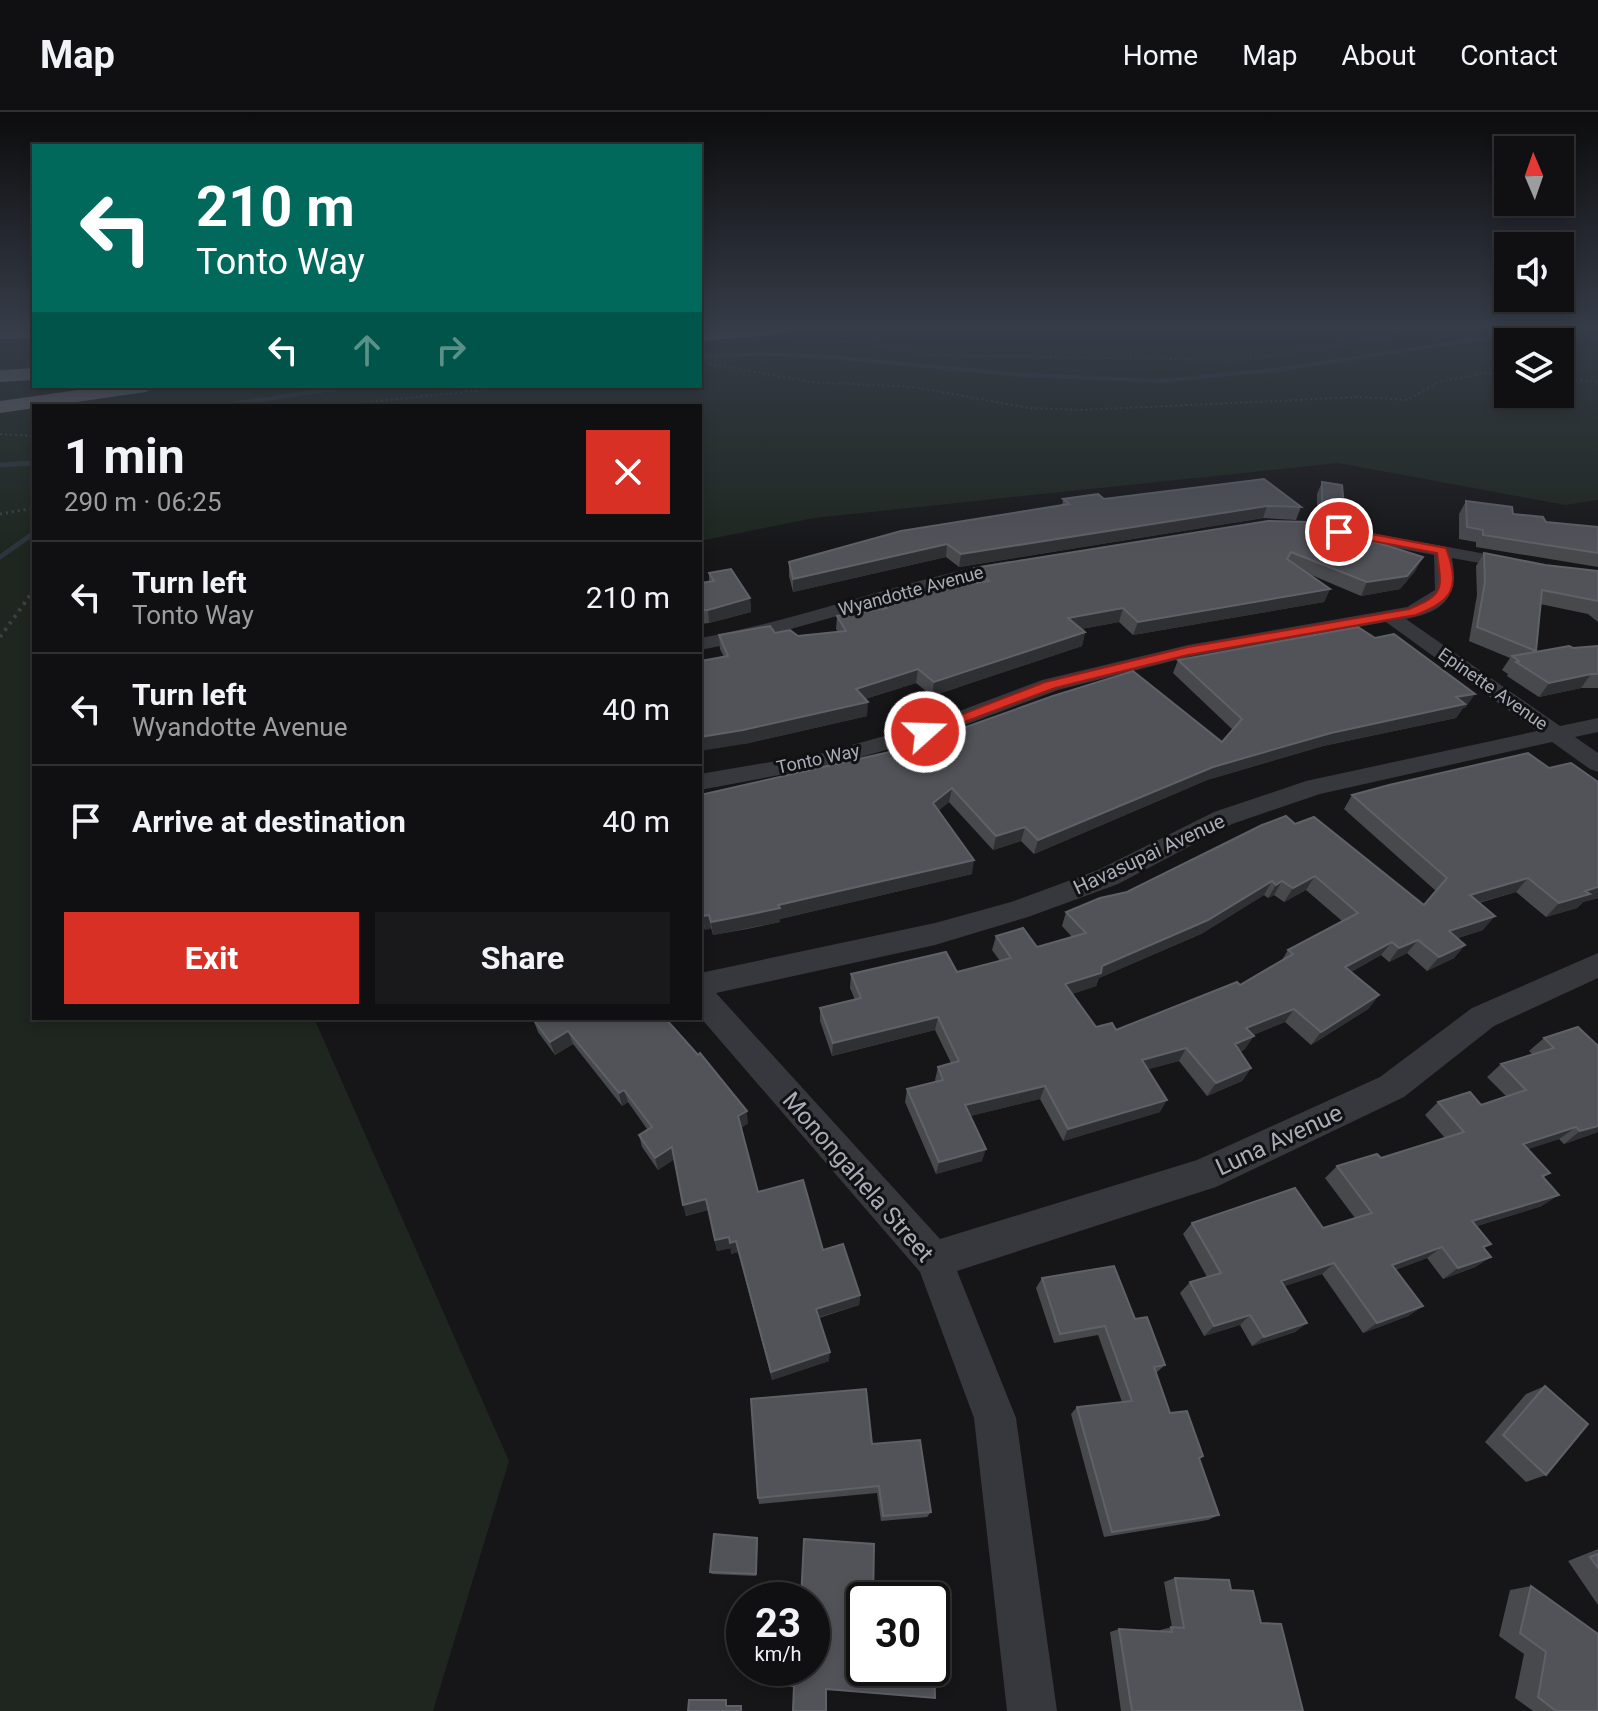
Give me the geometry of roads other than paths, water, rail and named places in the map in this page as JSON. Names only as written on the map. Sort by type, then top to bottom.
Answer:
[{"type":"highway","points":[[0,407],[23,404]]},
{"type":"street","points":[[1299,526],[1537,569]]},
{"type":"street","name":"Tonto Way","points":[[702,782],[824,760],[925,732],[1050,685],[1157,659],[1412,612],[1445,595],[1448,584],[1442,551]]},
{"type":"street","name":"Wyandotte Avenue","points":[[702,644],[744,636],[975,572],[1029,562]]},
{"type":"street","name":"Epinette Avenue","points":[[1388,615],[1598,764]]},
{"type":"street","name":"Havasupai Avenue","points":[[702,985],[935,934],[1018,910],[1108,877],[1223,818],[1315,787],[1598,725]]},
{"type":"street","name":"Luna Avenue","points":[[934,1260],[1203,1175],[1392,1087],[1483,1017],[1598,965]]},
{"type":"street","name":"Monongahela Street","points":[[702,998],[934,1260],[995,1418],[1032,1711]]},
{"type":"waterway","points":[[0,465],[32,463]]},
{"type":"waterway","points":[[0,557],[32,534]]}]
